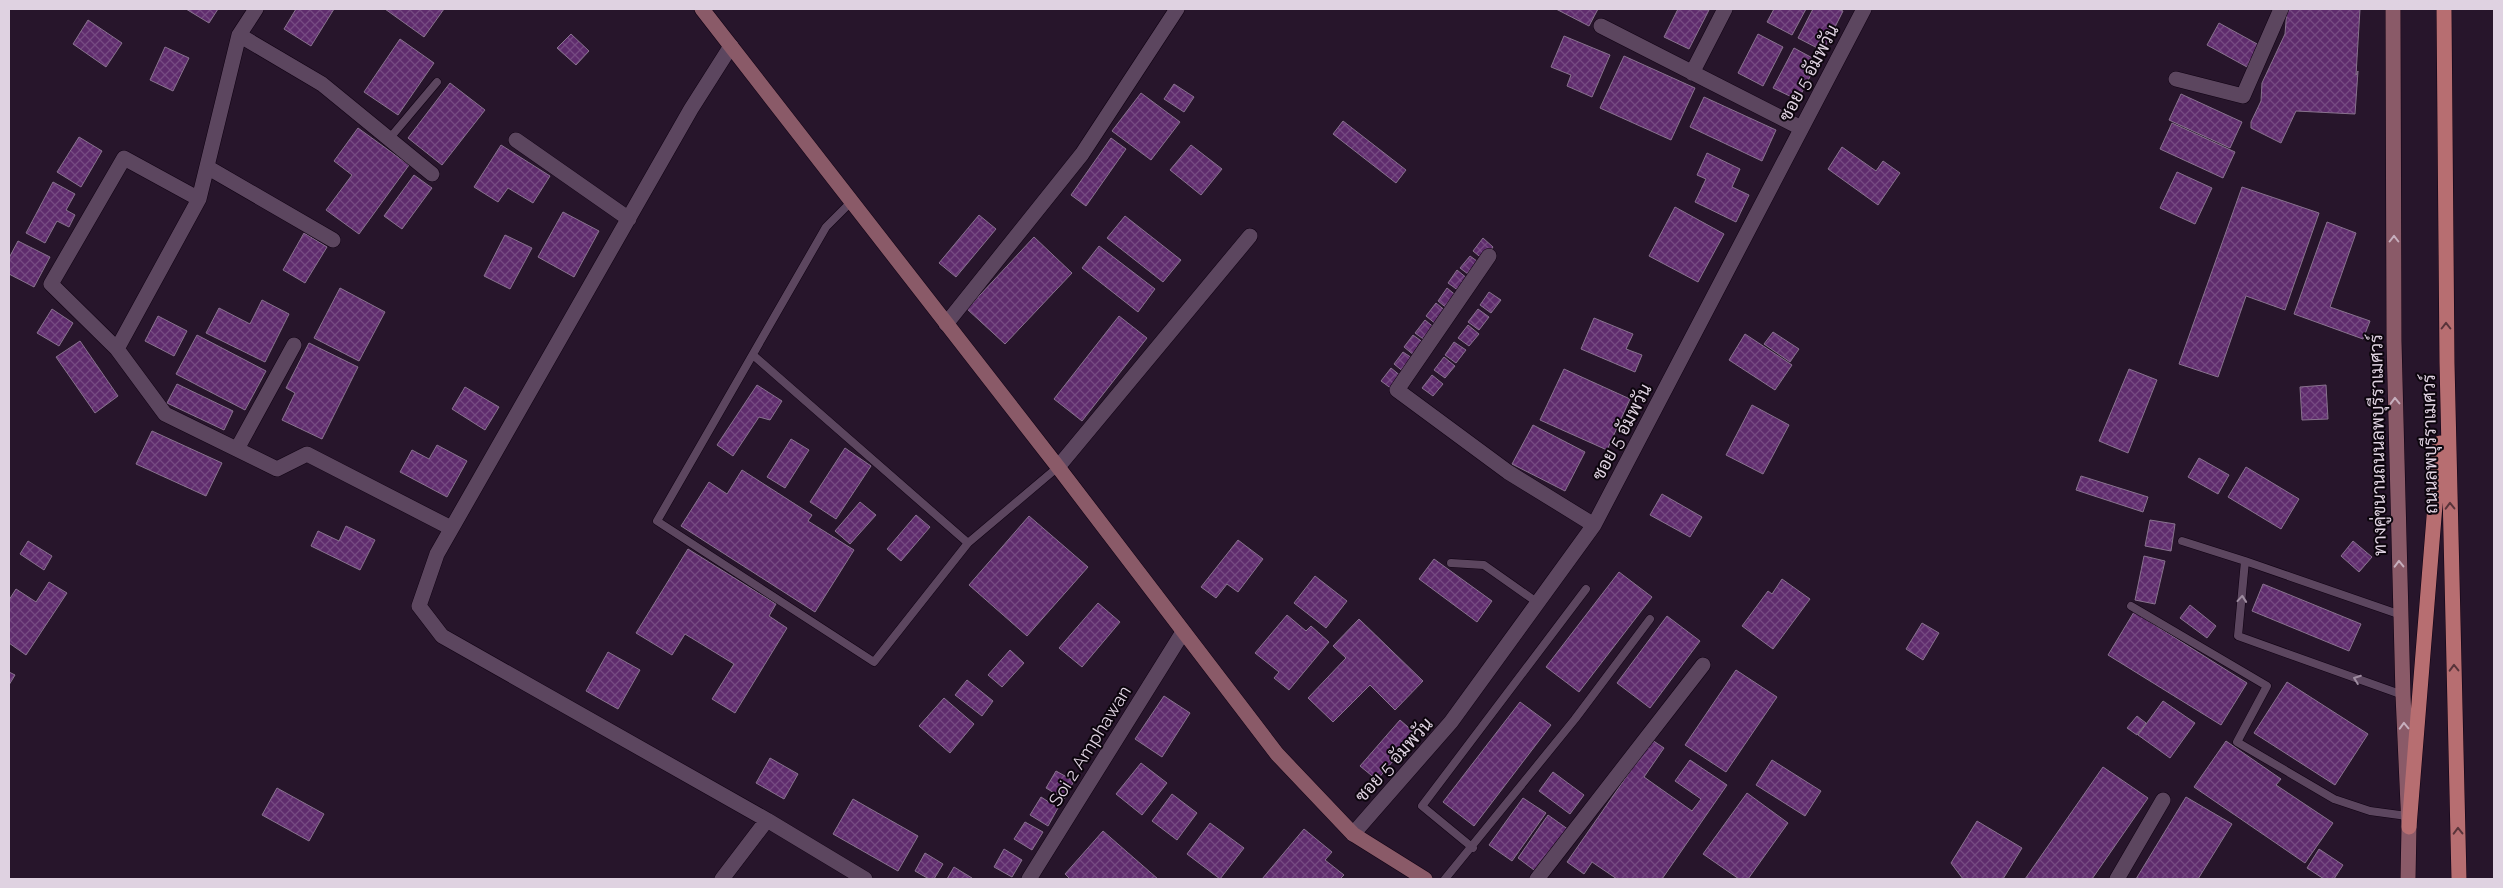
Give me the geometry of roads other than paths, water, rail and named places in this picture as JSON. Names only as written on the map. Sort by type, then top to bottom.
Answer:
[{"type":"main road","name":"ถนนลพบุรีราเมศวร์","points":[[2444,9],[2447,363],[2459,879]]},
{"type":"main road","points":[[2408,821],[2447,363]]},
{"type":"street","points":[[117,349],[199,199],[239,34],[256,9]]},
{"type":"street","points":[[702,9],[1058,467],[1277,754],[1353,834],[1425,879]]},
{"type":"street","points":[[946,324],[1082,154],[1177,9]]},
{"type":"street","points":[[1692,72],[1725,9]]},
{"type":"street","name":"ซอย 5 อัมพวัน","points":[[1353,834],[1452,722],[1594,525],[1864,9]]},
{"type":"street","points":[[2176,79],[2243,96],[2281,9]]},
{"type":"street","name":"ทางคู่ขนานถนนลพบุรีราเมศวร์","points":[[2393,9],[2394,341],[2402,695],[2408,821],[2408,879]]},
{"type":"street","points":[[1601,26],[1802,128]]},
{"type":"street","points":[[239,34],[322,84],[432,174]]},
{"type":"street","points":[[731,46],[691,109],[451,528],[437,554],[419,606],[442,636],[767,820],[865,879]]},
{"type":"street","points":[[516,140],[629,219]]},
{"type":"street","points":[[199,199],[124,158],[51,284],[117,349],[165,414],[277,469],[307,454],[451,528]]},
{"type":"street","points":[[207,167],[333,240]]},
{"type":"street","points":[[1058,467],[1250,236]]},
{"type":"street","points":[[1489,256],[1396,390],[1508,472],[1594,525]]},
{"type":"street","points":[[238,449],[294,345]]},
{"type":"street","name":"Soi 2 Amphawan","points":[[1029,879],[1183,632]]},
{"type":"street","points":[[1538,879],[1703,665]]},
{"type":"street","points":[[2117,879],[2163,800]]},
{"type":"street","points":[[722,879],[767,820]]},
{"type":"lane","points":[[390,139],[437,82]]},
{"type":"lane","points":[[852,201],[826,227],[657,521],[874,662],[968,543],[1058,467]]},
{"type":"lane","points":[[753,355],[968,543]]},
{"type":"lane","points":[[2182,541],[2401,615]]},
{"type":"lane","points":[[2245,561],[2238,636],[2402,695]]},
{"type":"lane","points":[[1451,563],[1484,566],[1538,603]]},
{"type":"lane","points":[[1473,848],[1422,806],[1586,589]]},
{"type":"lane","points":[[2131,606],[2267,686],[2237,742],[2334,799],[2408,821]]},
{"type":"lane","points":[[1445,879],[1473,848],[1650,619]]}]
